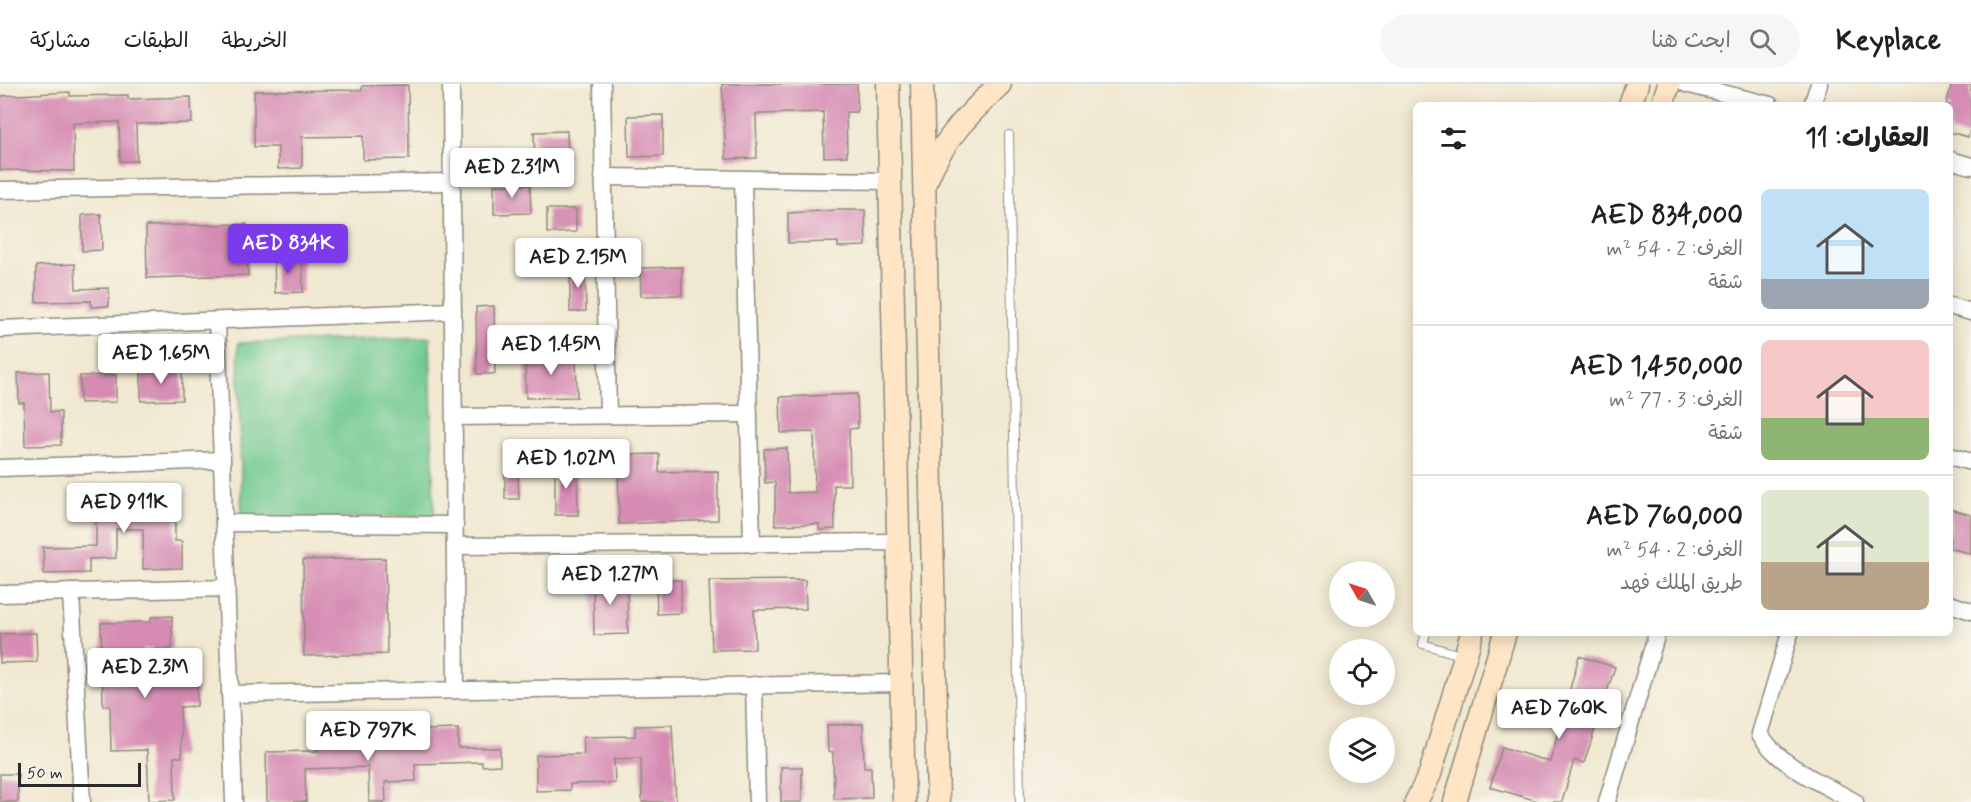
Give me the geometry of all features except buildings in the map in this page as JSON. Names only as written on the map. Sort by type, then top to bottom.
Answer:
[{"type":"street","points":[[451,84],[456,690]]},
{"type":"street","points":[[602,84],[608,415]]},
{"type":"street","points":[[888,84],[904,802]]},
{"type":"street","points":[[922,84],[938,802]]},
{"type":"street","points":[[925,186],[934,160],[950,136],[1000,84]]},
{"type":"street","points":[[1631,102],[1636,84]]},
{"type":"street","points":[[1663,102],[1669,84]]},
{"type":"street","points":[[1686,84],[1758,102]]},
{"type":"street","points":[[1813,102],[1819,84]]},
{"type":"street","points":[[1953,161],[1971,166]]},
{"type":"street","points":[[603,177],[890,181]]},
{"type":"street","points":[[742,179],[752,544]]},
{"type":"street","points":[[0,190],[452,182]]},
{"type":"street","points":[[1953,307],[1971,312]]},
{"type":"street","points":[[0,329],[453,311]]},
{"type":"street","points":[[217,321],[234,802]]},
{"type":"street","points":[[454,417],[749,414]]},
{"type":"street","points":[[1953,457],[1971,462]]},
{"type":"street","points":[[0,468],[222,460]]},
{"type":"street","points":[[224,523],[455,525]]},
{"type":"street","points":[[455,546],[898,542]]},
{"type":"street","points":[[0,594],[226,588]]},
{"type":"street","points":[[71,592],[82,802]]},
{"type":"street","points":[[1953,605],[1971,611]]},
{"type":"street","points":[[1416,802],[1432,766],[1471,636]]},
{"type":"street","points":[[1455,802],[1504,636]]},
{"type":"street","points":[[1607,802],[1656,636]]},
{"type":"street","points":[[1789,636],[1760,734],[1769,748],[1785,761],[1855,802]]},
{"type":"street","points":[[230,694],[901,683]]},
{"type":"street","points":[[754,685],[757,802]]},
{"type":"street","points":[[1432,766],[1465,767]]},
{"type":"lane","points":[[1009,135],[1020,802]]},
{"type":"lane","points":[[1425,636],[1423,644],[1465,656]]},
{"type":"lane","points":[[1405,802],[1432,766]]},
{"type":"green space","points":[[430,337],[434,515],[242,521],[238,343]]}]
